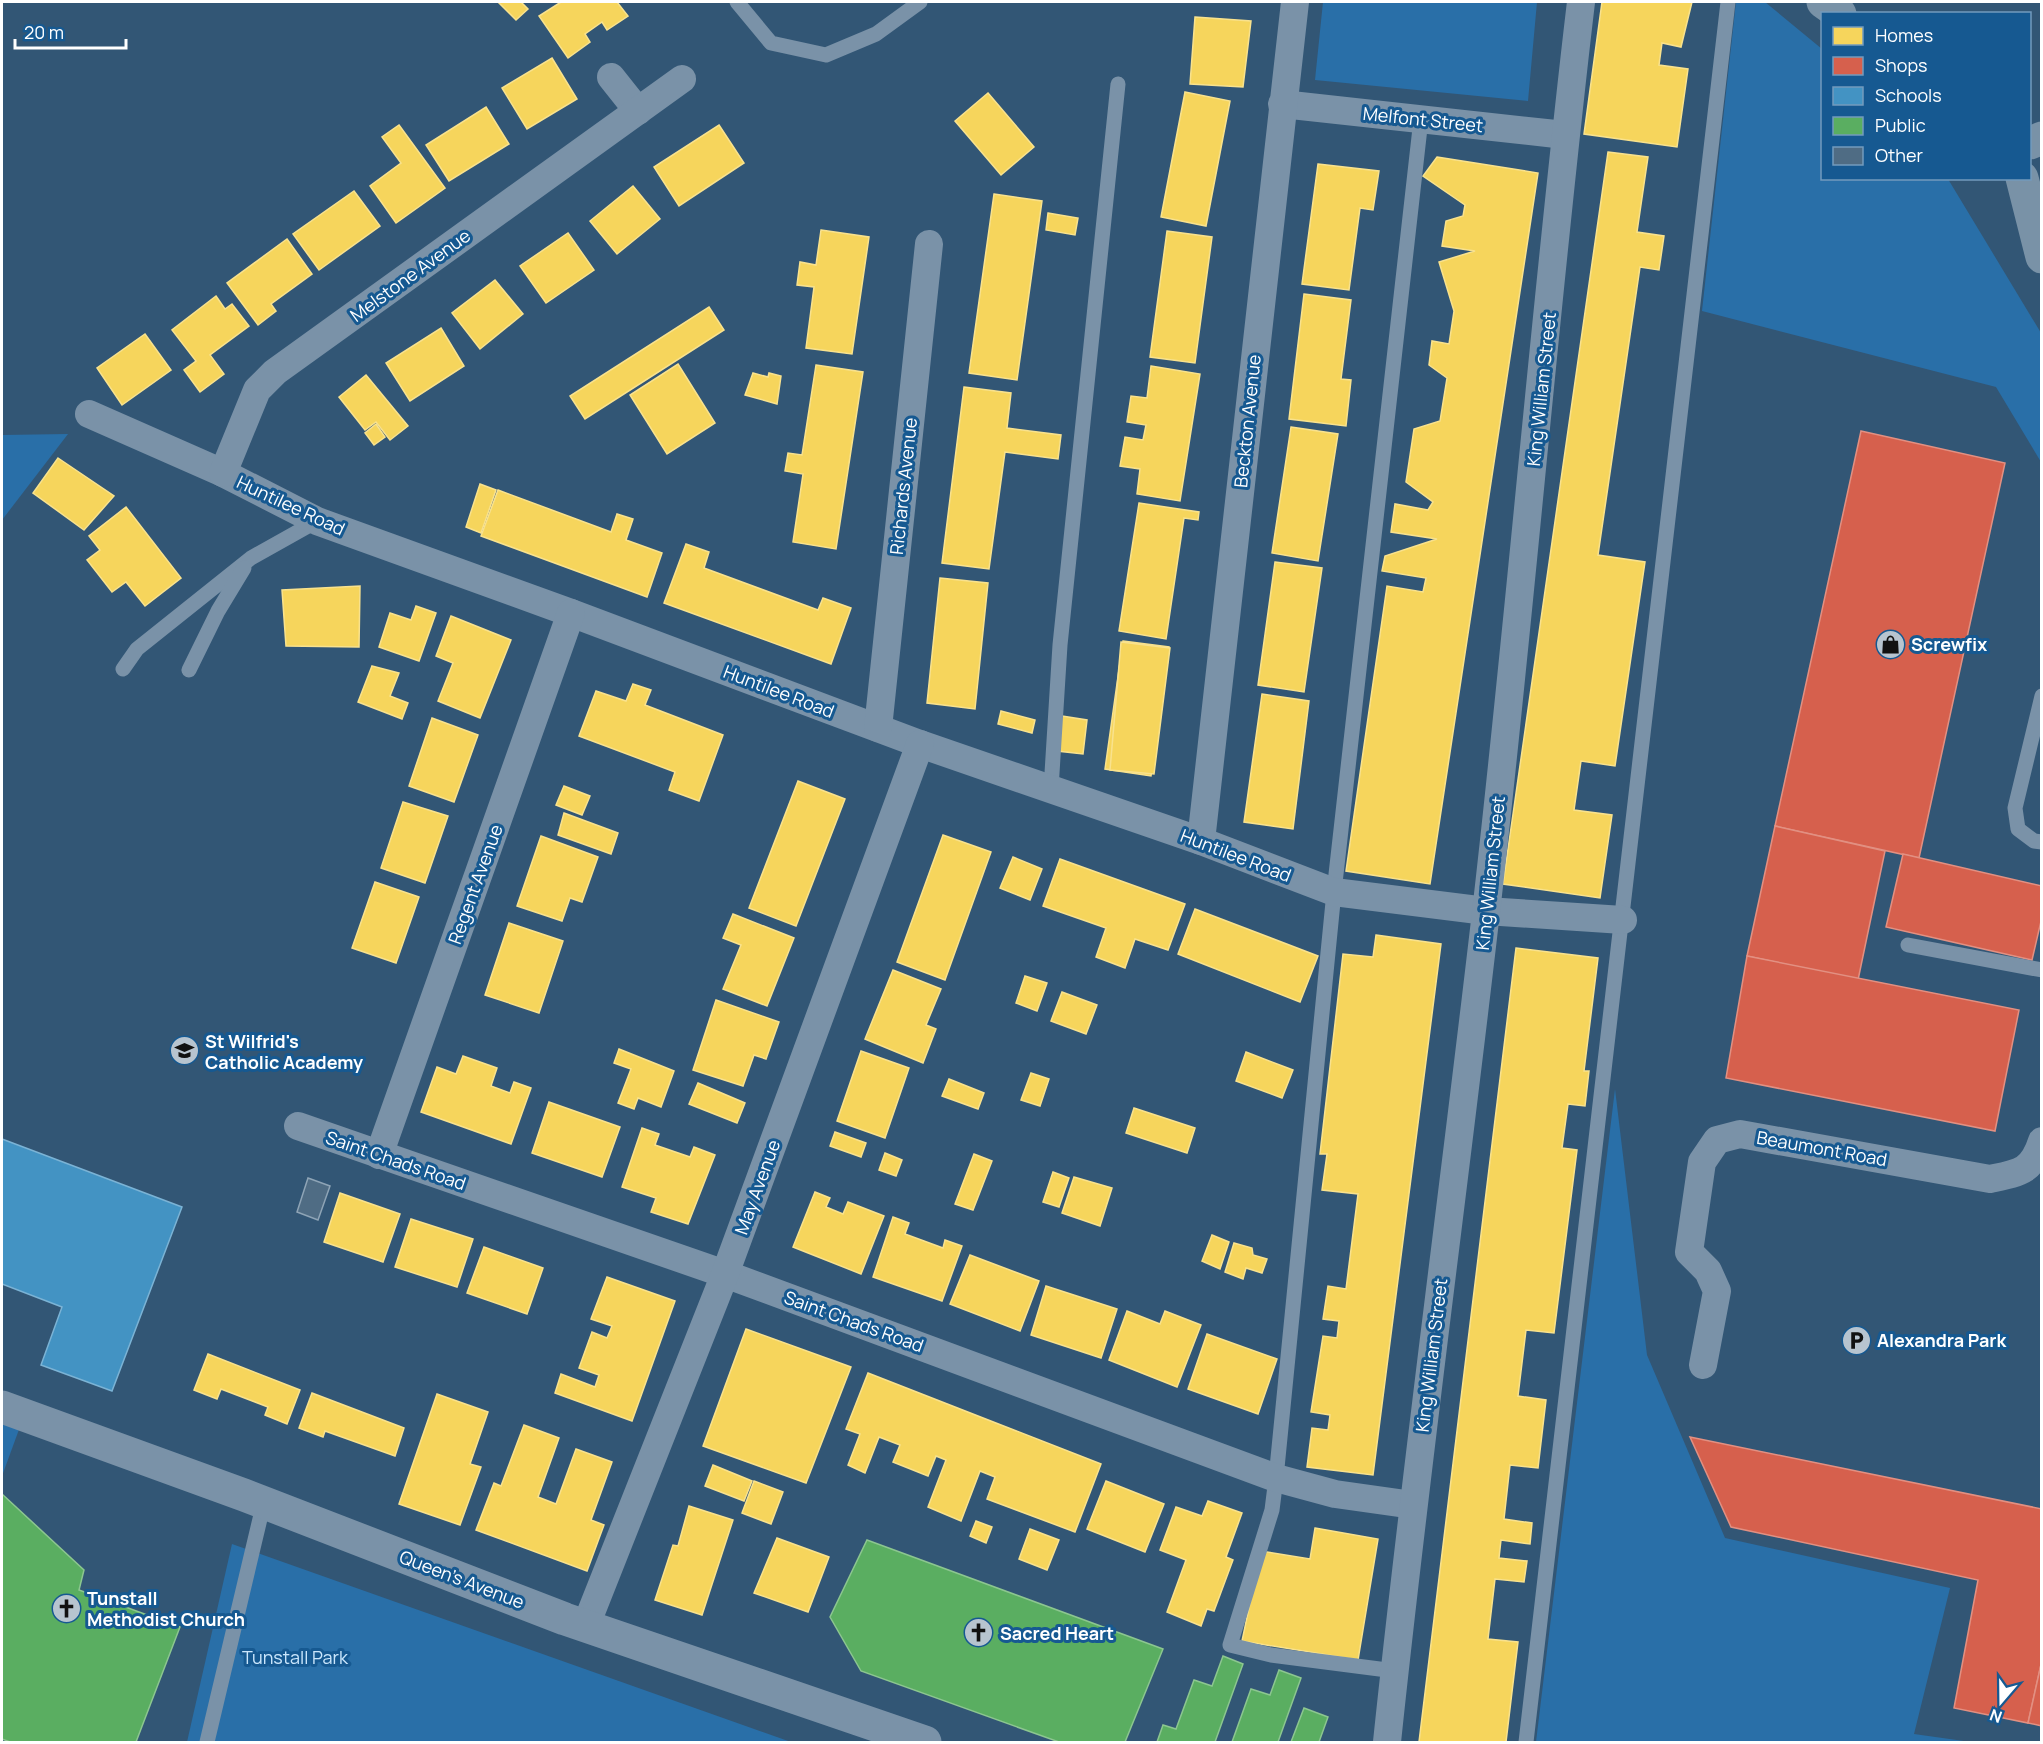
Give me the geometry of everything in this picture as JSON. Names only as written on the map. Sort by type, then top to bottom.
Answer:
[{"type":"main road","points":[[1823,2],[1837,12]]},
{"type":"main road","points":[[2023,180],[2042,257]]},
{"type":"street","name":"Beckton Avenue","points":[[1201,841],[1295,2]]},
{"type":"street","name":"King William Street","points":[[1387,1743],[1413,1505],[1486,911],[1565,135],[1581,2]]},
{"type":"street","points":[[611,77],[638,111]]},
{"type":"street","name":"Melstone Avenue","points":[[223,473],[257,390],[274,372],[682,79]]},
{"type":"street","name":"Melfont Street","points":[[1282,105],[1565,135]]},
{"type":"street","name":"Richards Avenue","points":[[878,728],[928,244]]},
{"type":"street","name":"Huntilee Road","points":[[89,414],[223,473],[317,521],[571,613],[920,744],[1201,841],[1334,892],[1486,911],[1623,920]]},
{"type":"street","name":"Regent Avenue","points":[[379,1155],[571,613]]},
{"type":"street","name":"May Avenue","points":[[586,1625],[725,1274],[920,744]]},
{"type":"street","name":"Saint Chads Road","points":[[298,1126],[725,1274],[1276,1478],[1335,1494],[1413,1505]]},
{"type":"street","name":"Beaumont Road","points":[[1703,1365],[1717,1291],[1708,1271],[1689,1252],[1702,1162],[1717,1140],[1740,1134],[1990,1179],[2015,1174],[2032,1164],[2042,1141]]},
{"type":"street","name":"Queen's Avenue","points":[[2,1407],[264,1502],[586,1625],[925,1743]]},
{"type":"lane","points":[[737,2],[771,43],[826,55],[876,34],[920,2]]},
{"type":"lane","points":[[1526,1743],[1576,1296],[1623,920],[1728,2]]},
{"type":"lane","points":[[1051,789],[1060,645],[1118,84]]},
{"type":"lane","points":[[1395,1671],[1271,1654],[1230,1645],[1272,1510],[1334,892],[1421,119]]},
{"type":"lane","points":[[123,669],[137,650],[251,558],[317,521]]},
{"type":"lane","points":[[189,670],[218,611],[251,558]]},
{"type":"lane","points":[[2042,696],[2015,808],[2018,829],[2034,841],[2042,842]]},
{"type":"lane","points":[[1908,945],[2042,970]]},
{"type":"lane","points":[[207,1743],[264,1502]]},
{"type":"green space","points":[[1323,2],[1537,2],[1528,101],[1315,80]]},
{"type":"green space","points":[[1736,2],[1765,2],[1821,48],[1821,180],[1949,180],[2041,333],[2041,462],[1996,387],[1702,311]]},
{"type":"green space","points":[[68,434],[2,520],[2,435]]},
{"type":"green space","points":[[1615,1089],[1647,1355],[1725,1538],[1950,1588],[1914,1734],[1971,1742],[1536,1742]]},
{"type":"green space","points":[[2,1413],[21,1424],[2,1476]]},
{"type":"green space","name":"Tunstall Park","points":[[232,1544],[791,1742],[187,1742]]},
{"type":"building: Homes","points":[[498,2],[521,2],[528,9],[516,20]]},
{"type":"building: Homes","points":[[561,2],[617,2],[628,16],[607,30],[602,22],[585,34],[590,42],[568,58],[539,16]]},
{"type":"building: Homes","points":[[1602,2],[1692,2],[1681,47],[1662,43],[1659,65],[1688,69],[1677,147],[1584,134]]},
{"type":"building: Homes","points":[[1195,17],[1251,21],[1243,87],[1190,84]]},
{"type":"building: Homes","points":[[552,58],[577,99],[527,129],[502,88]]},
{"type":"building: Homes","points":[[1185,92],[1230,101],[1206,226],[1161,217]]},
{"type":"building: Homes","points":[[988,93],[1034,147],[1001,175],[955,121]]},
{"type":"building: Homes","points":[[486,107],[509,144],[449,181],[426,145]]},
{"type":"building: Homes","points":[[399,125],[445,188],[396,223],[370,186],[401,163],[382,137]]},
{"type":"building: Homes","points":[[719,125],[744,163],[679,206],[654,167]]},
{"type":"building: Homes","points":[[1608,152],[1648,157],[1637,232],[1664,236],[1659,270],[1640,267],[1598,555],[1645,562],[1615,766],[1581,761],[1574,810],[1612,815],[1600,898],[1503,884]]},
{"type":"building: Homes","points":[[1437,157],[1538,173],[1430,884],[1346,871],[1387,586],[1423,592],[1426,578],[1382,571],[1385,556],[1437,539],[1391,532],[1395,504],[1428,510],[1433,502],[1406,482],[1414,429],[1440,421],[1447,378],[1429,365],[1432,341],[1449,344],[1454,311],[1439,262],[1475,251],[1442,246],[1446,221],[1463,216],[1465,205],[1423,176]]},
{"type":"building: Homes","points":[[1318,164],[1379,171],[1373,210],[1360,208],[1349,290],[1302,284]]},
{"type":"building: Homes","points":[[633,186],[660,219],[617,254],[590,221]]},
{"type":"building: Homes","points":[[354,191],[380,226],[319,270],[293,234]]},
{"type":"building: Homes","points":[[994,194],[1042,201],[1017,380],[969,373]]},
{"type":"building: Homes","points":[[1048,213],[1078,218],[1075,235],[1046,230]]},
{"type":"building: Homes","points":[[821,230],[869,237],[852,354],[806,348],[814,287],[797,285],[800,262],[816,265]]},
{"type":"building: Homes","points":[[1167,231],[1212,237],[1195,363],[1150,357]]},
{"type":"building: Homes","points":[[568,233],[594,270],[546,303],[520,266]]},
{"type":"building: Homes","points":[[287,239],[312,274],[271,304],[276,311],[258,325],[227,283]]},
{"type":"building: Homes","points":[[495,280],[523,314],[480,349],[452,313]]},
{"type":"building: Homes","points":[[1304,294],[1351,300],[1341,379],[1351,380],[1346,426],[1289,419]]},
{"type":"building: Homes","points":[[216,296],[225,309],[232,304],[249,326],[210,355],[224,374],[200,392],[184,370],[196,361],[172,330]]},
{"type":"building: Homes","points":[[709,307],[724,330],[585,419],[570,396]]},
{"type":"building: Homes","points":[[441,328],[464,366],[410,401],[386,363]]},
{"type":"building: Homes","points":[[145,334],[171,370],[122,405],[97,368]]},
{"type":"building: Homes","points":[[678,364],[715,423],[667,454],[630,395]]},
{"type":"building: Homes","points":[[816,365],[863,372],[836,549],[793,542],[803,474],[785,471],[788,453],[802,455]]},
{"type":"building: Homes","points":[[1151,366],[1200,374],[1180,501],[1137,494],[1140,469],[1120,466],[1125,437],[1143,440],[1146,425],[1127,422],[1131,396],[1147,398]]},
{"type":"building: Homes","points":[[753,373],[768,377],[769,373],[781,376],[777,404],[745,395]]},
{"type":"building: Homes","points":[[366,375],[408,426],[390,440],[376,422],[365,430],[339,397]]},
{"type":"building: Homes","points":[[964,387],[1011,393],[1007,428],[1061,435],[1058,459],[1005,452],[989,569],[942,563]]},
{"type":"building: Homes","points":[[376,424],[385,437],[374,445],[365,433]]},
{"type":"building: Homes","points":[[1291,427],[1338,434],[1318,561],[1272,553]]},
{"type":"building: Homes","points":[[58,458],[114,496],[84,530],[33,493]]},
{"type":"building: Homes","points":[[480,484],[496,490],[481,533],[466,527]]},
{"type":"building: Homes","points":[[498,490],[611,532],[617,514],[633,519],[626,540],[662,553],[647,597],[481,536]]},
{"type":"building: Homes","points":[[1139,503],[1199,512],[1198,520],[1184,518],[1166,639],[1119,631]]},
{"type":"building: Homes","points":[[126,507],[181,578],[145,606],[126,582],[112,592],[87,560],[100,550],[89,536]]},
{"type":"building: Homes","points":[[686,544],[709,552],[704,568],[818,610],[823,598],[851,608],[831,664],[664,603]]},
{"type":"building: Homes","points":[[1275,562],[1322,568],[1304,692],[1258,685]]},
{"type":"building: Homes","points":[[940,578],[988,583],[975,709],[927,703]]},
{"type":"building: Homes","points":[[360,586],[359,647],[286,646],[282,590]]},
{"type":"building: Homes","points":[[416,606],[436,613],[419,661],[379,647],[390,613],[411,620]]},
{"type":"building: Homes","points":[[451,616],[511,640],[480,718],[438,701],[453,663],[436,656]]},
{"type":"building: Homes","points":[[1123,641],[1169,647],[1151,776],[1105,769]]},
{"type":"building: Homes","points":[[1121,642],[1170,648],[1154,774],[1110,770]]},
{"type":"building: Homes","points":[[372,666],[399,673],[390,696],[408,703],[402,719],[358,702]]},
{"type":"building: Homes","points":[[633,684],[651,690],[645,705],[723,735],[699,801],[669,790],[675,772],[579,736],[596,691],[626,701]]},
{"type":"building: Homes","points":[[1262,694],[1309,701],[1293,829],[1244,822]]},
{"type":"building: Homes","points":[[1001,711],[1035,720],[1032,733],[998,724]]},
{"type":"building: Homes","points":[[1062,716],[1087,720],[1083,754],[1057,751]]},
{"type":"building: Homes","points":[[432,718],[478,735],[454,802],[409,786]]},
{"type":"building: Homes","points":[[798,781],[845,799],[796,926],[749,908]]},
{"type":"building: Homes","points":[[564,786],[590,796],[582,815],[556,805]]},
{"type":"building: Homes","points":[[403,802],[448,816],[425,883],[381,868]]},
{"type":"building: Homes","points":[[564,813],[618,833],[611,854],[558,835]]},
{"type":"building: Homes","points":[[943,835],[991,852],[945,980],[897,962]]},
{"type":"building: Homes","points":[[541,836],[598,857],[582,902],[570,898],[562,921],[517,906]]},
{"type":"building: Homes","points":[[1013,857],[1042,869],[1030,900],[1000,888]]},
{"type":"building: Homes","points":[[1060,859],[1185,904],[1168,950],[1135,939],[1125,968],[1096,957],[1106,928],[1043,906]]},
{"type":"building: Homes","points":[[375,882],[419,897],[396,963],[352,948]]},
{"type":"building: Homes","points":[[1195,909],[1318,956],[1300,1002],[1178,954]]},
{"type":"building: Homes","points":[[733,914],[794,938],[767,1006],[723,989],[741,945],[723,938]]},
{"type":"building: Homes","points":[[509,923],[563,941],[539,1013],[485,995]]},
{"type":"building: Homes","points":[[1376,935],[1441,944],[1373,1475],[1307,1467],[1312,1428],[1328,1430],[1330,1415],[1311,1412],[1323,1336],[1337,1338],[1339,1321],[1323,1319],[1328,1286],[1346,1289],[1358,1194],[1322,1190],[1327,1154],[1320,1154],[1343,954],[1373,957]]},
{"type":"building: Homes","points":[[1516,948],[1598,958],[1584,1071],[1589,1071],[1585,1106],[1568,1104],[1562,1148],[1577,1150],[1554,1333],[1526,1330],[1518,1396],[1546,1400],[1538,1468],[1510,1465],[1504,1519],[1532,1523],[1530,1544],[1501,1540],[1499,1558],[1527,1561],[1524,1582],[1495,1579],[1488,1639],[1518,1642],[1506,1742],[1419,1742]]},
{"type":"building: Homes","points":[[893,970],[941,989],[926,1025],[936,1029],[923,1063],[865,1039]]},
{"type":"building: Homes","points":[[1025,976],[1047,983],[1037,1011],[1016,1003]]},
{"type":"building: Homes","points":[[1062,992],[1097,1005],[1086,1034],[1051,1021]]},
{"type":"building: Homes","points":[[716,1000],[779,1022],[766,1059],[754,1055],[743,1086],[693,1070]]},
{"type":"building: Homes","points":[[619,1049],[674,1071],[661,1107],[638,1098],[634,1109],[618,1103],[631,1069],[614,1063]]},
{"type":"building: Homes","points":[[861,1051],[909,1068],[885,1138],[837,1121]]},
{"type":"building: Homes","points":[[1246,1052],[1293,1070],[1282,1098],[1236,1081]]},
{"type":"building: Homes","points":[[463,1056],[497,1068],[491,1086],[510,1093],[514,1082],[531,1088],[511,1144],[421,1112],[437,1067],[456,1074]]},
{"type":"building: Homes","points":[[1031,1073],[1049,1079],[1040,1106],[1021,1100]]},
{"type":"building: Homes","points":[[949,1079],[984,1093],[978,1109],[942,1096]]},
{"type":"building: Homes","points":[[698,1083],[745,1103],[737,1123],[689,1104]]},
{"type":"building: Homes","points":[[549,1102],[620,1127],[602,1177],[532,1153]]},
{"type":"building: Homes","points":[[1134,1108],[1195,1128],[1187,1153],[1126,1133]]},
{"type":"building: Homes","points":[[642,1128],[659,1134],[655,1145],[690,1157],[694,1147],[715,1155],[688,1224],[651,1212],[656,1198],[622,1187]]},
{"type":"building: Homes","points":[[835,1132],[866,1143],[861,1157],[830,1146]]},
{"type":"building: Homes","points":[[885,1153],[902,1160],[896,1176],[879,1170]]},
{"type":"building: Homes","points":[[974,1154],[992,1161],[973,1210],[955,1204]]},
{"type":"building: Homes","points":[[1053,1172],[1069,1178],[1059,1207],[1043,1202]]},
{"type":"building: Homes","points":[[1074,1177],[1112,1188],[1100,1226],[1062,1213]]},
{"type":"building: Homes","points":[[815,1192],[830,1198],[826,1207],[843,1214],[848,1202],[884,1216],[861,1274],[793,1247]]},
{"type":"building: Homes","points":[[340,1193],[400,1214],[383,1262],[324,1242]]},
{"type":"building: Homes","points":[[893,1217],[909,1223],[905,1234],[943,1248],[945,1240],[962,1246],[942,1301],[873,1277]]},
{"type":"building: Homes","points":[[411,1219],[473,1239],[457,1287],[395,1267]]},
{"type":"building: Homes","points":[[1212,1235],[1229,1242],[1220,1269],[1202,1261]]},
{"type":"building: Homes","points":[[1234,1243],[1252,1248],[1253,1255],[1267,1259],[1262,1273],[1246,1268],[1243,1279],[1225,1272]]},
{"type":"building: Homes","points":[[484,1247],[543,1268],[527,1314],[467,1293]]},
{"type":"building: Homes","points":[[970,1255],[1039,1281],[1020,1331],[950,1304]]},
{"type":"building: Homes","points":[[607,1277],[675,1301],[632,1421],[555,1393],[561,1374],[595,1387],[599,1375],[579,1368],[592,1332],[607,1338],[612,1326],[591,1319]]},
{"type":"building: Homes","points":[[1046,1286],[1117,1309],[1101,1358],[1031,1335]]},
{"type":"building: Homes","points":[[1127,1311],[1160,1324],[1165,1311],[1201,1325],[1177,1387],[1109,1360]]},
{"type":"building: Homes","points":[[746,1329],[851,1367],[806,1483],[703,1446]]},
{"type":"building: Homes","points":[[1207,1334],[1277,1359],[1258,1414],[1188,1389]]},
{"type":"building: Homes","points":[[208,1354],[300,1390],[287,1424],[265,1415],[268,1407],[221,1389],[217,1399],[194,1390]]},
{"type":"building: Homes","points":[[868,1373],[1101,1464],[1075,1532],[987,1499],[995,1477],[980,1471],[961,1521],[928,1507],[946,1460],[936,1456],[928,1476],[893,1462],[900,1445],[879,1437],[865,1473],[848,1465],[860,1434],[846,1429]]},
{"type":"building: Homes","points":[[312,1393],[404,1428],[395,1456],[325,1431],[323,1437],[299,1428]]},
{"type":"building: Homes","points":[[437,1394],[488,1412],[470,1464],[481,1467],[460,1525],[399,1504]]},
{"type":"building: Homes","points":[[524,1425],[559,1438],[538,1497],[556,1504],[576,1449],[612,1462],[591,1520],[604,1525],[587,1571],[476,1530],[494,1483],[501,1486]]},
{"type":"building: Homes","points":[[713,1465],[752,1481],[744,1501],[705,1486]]},
{"type":"building: Homes","points":[[754,1481],[783,1492],[771,1524],[742,1513]]},
{"type":"building: Homes","points":[[1106,1481],[1164,1504],[1145,1552],[1087,1529]]},
{"type":"building: Homes","points":[[1208,1501],[1242,1513],[1226,1557],[1233,1560],[1214,1611],[1207,1609],[1201,1626],[1167,1612],[1186,1560],[1160,1550],[1176,1507],[1202,1516]]},
{"type":"building: Homes","points":[[689,1506],[733,1520],[702,1615],[655,1600],[673,1545],[678,1546]]},
{"type":"building: Homes","points":[[976,1521],[992,1527],[986,1543],[970,1536]]},
{"type":"building: Homes","points":[[1315,1528],[1378,1539],[1358,1660],[1242,1641],[1261,1551],[1310,1559]]},
{"type":"building: Homes","points":[[1030,1529],[1059,1540],[1047,1570],[1019,1559]]},
{"type":"building: Homes","points":[[777,1538],[829,1557],[808,1612],[754,1593]]},
{"type":"building: Shops","name":"Screwfix","points":[[1861,431],[2005,463],[1919,858],[1775,826]]},
{"type":"building: Shops","points":[[1775,826],[1885,851],[1858,980],[1747,956]]},
{"type":"building: Shops","points":[[1903,854],[2042,886],[2042,917],[2032,960],[1886,927]]},
{"type":"building: Shops","points":[[1747,956],[2019,1010],[1995,1131],[1726,1078]]},
{"type":"building: Shops","points":[[1690,1437],[2042,1509],[2042,1660],[2028,1723],[1954,1708],[1978,1580],[1731,1527]]},
{"type":"building: Shops","points":[[2042,1660],[2042,1726],[2028,1723]]},
{"type":"building: Schools","points":[[2,1139],[182,1207],[112,1391],[41,1365],[62,1307],[2,1284]]},
{"type":"building: Public","name":"Tunstall Methodist Church","points":[[2,1494],[84,1570],[79,1590],[180,1627],[136,1742],[10,1742],[2,1739]]},
{"type":"building: Public","name":"Sacred Heart","points":[[867,1540],[1163,1649],[1125,1742],[1059,1742],[861,1671],[830,1617]]},
{"type":"building: Public","points":[[1223,1656],[1243,1664],[1215,1742],[1157,1742],[1163,1725],[1176,1729],[1194,1680],[1212,1686]]},
{"type":"building: Public","points":[[1279,1670],[1301,1678],[1278,1742],[1232,1742],[1251,1689],[1270,1695]]},
{"type":"building: Public","points":[[1304,1708],[1328,1717],[1319,1742],[1291,1742]]},
{"type":"building: Other","points":[[308,1178],[330,1186],[318,1220],[297,1212]]},
{"type":"place","name":"Screwfix","points":[[1890,644]]},
{"type":"place","name":"St Wilfrid's Catholic Academy","points":[[184,1051]]},
{"type":"place","name":"Alexandra Park","points":[[1856,1340]]},
{"type":"place","name":"Tunstall Methodist Church","points":[[66,1608]]},
{"type":"place","name":"Sacred Heart","points":[[979,1633]]}]
